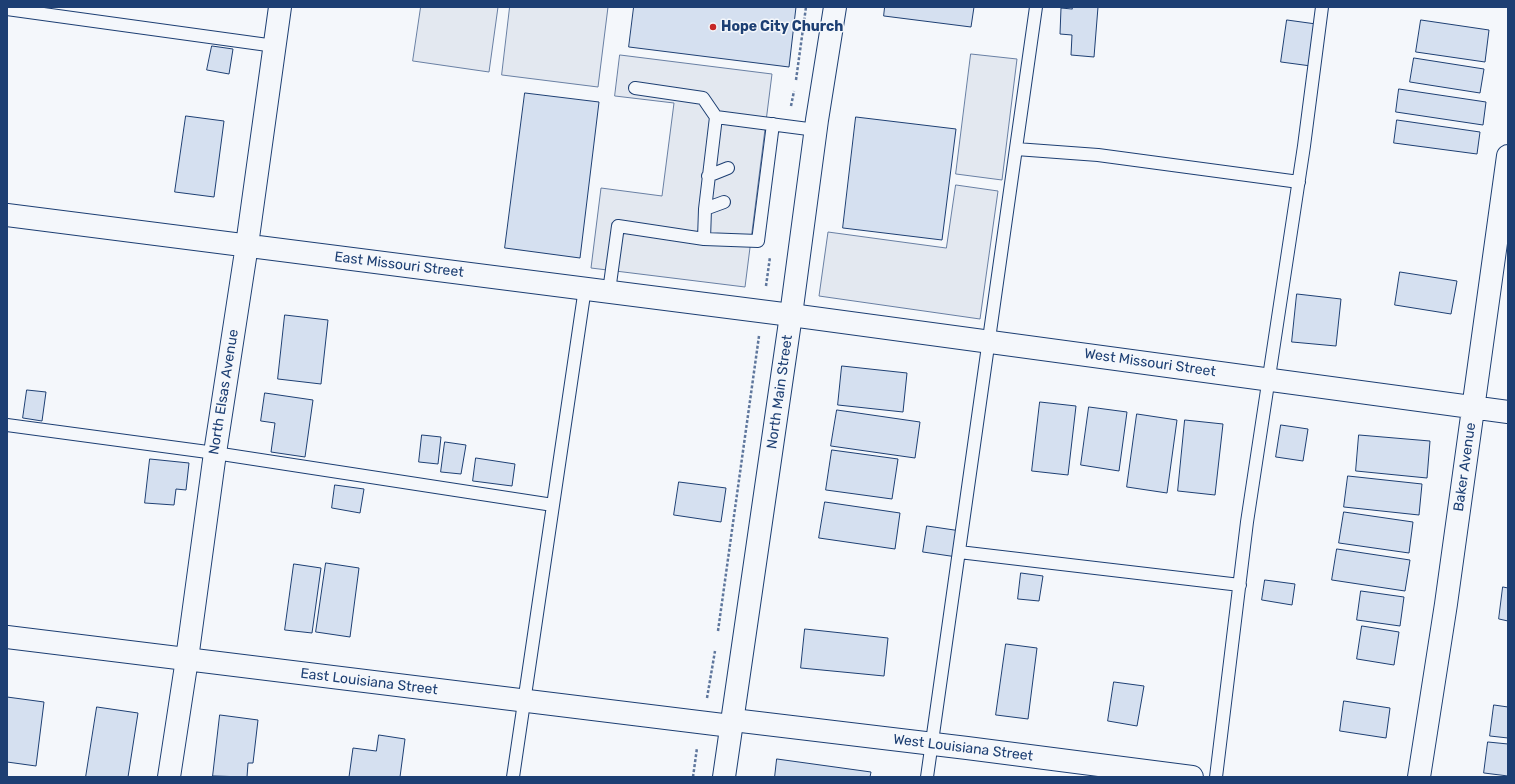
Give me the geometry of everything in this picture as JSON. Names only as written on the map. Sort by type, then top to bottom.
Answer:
[{"type":"street","name":"North Elsas Avenue","points":[[169,777],[187,659],[215,453],[247,245],[280,7]]},
{"type":"street","name":"North Main Street","points":[[724,777],[816,130],[835,7]]},
{"type":"street","name":"Baker Avenue","points":[[1419,777],[1474,408],[1508,156]]},
{"type":"street","name":"East Missouri Street","points":[[7,215],[791,314]]},
{"type":"street","name":"West Missouri Street","points":[[791,314],[1508,412]]},
{"type":"street","name":"East Louisiana Street","points":[[7,637],[524,701],[732,723]]},
{"type":"street","name":"West Louisiana Street","points":[[732,723],[932,744],[1192,777]]},
{"type":"lane","points":[[927,777],[1036,7]]},
{"type":"lane","points":[[1216,777],[1247,522],[1299,182],[1322,7]]},
{"type":"lane","points":[[7,10],[275,46]]},
{"type":"lane","points":[[635,88],[702,98],[716,117],[708,176],[704,239]]},
{"type":"lane","points":[[716,117],[816,130]]},
{"type":"lane","points":[[609,291],[618,226],[704,239],[758,241],[760,192],[765,157],[773,124]]},
{"type":"lane","points":[[1016,149],[1098,155],[1299,182]]},
{"type":"lane","points":[[708,176],[728,168]]},
{"type":"lane","points":[[705,209],[724,202]]},
{"type":"lane","points":[[514,777],[585,288]]},
{"type":"lane","points":[[7,425],[215,453],[553,505]]},
{"type":"lane","points":[[959,552],[1240,585]]},
{"type":"path","name":"North Main Street","points":[[717,632],[758,345]]},
{"type":"path","points":[[706,704],[715,647]]},
{"type":"path","points":[[693,777],[697,750]]},
{"type":"shaded area","points":[[421,7],[498,7],[489,72],[413,61]]},
{"type":"shaded area","points":[[510,7],[608,7],[598,87],[502,75]]},
{"type":"shaded area","points":[[971,54],[1017,59],[1002,180],[956,174]]},
{"type":"shaded area","points":[[620,55],[772,74],[745,287],[591,268],[601,188],[662,196],[674,103],[615,96]]},
{"type":"shaded area","points":[[956,185],[998,191],[980,319],[819,296],[828,232],[946,248]]},
{"type":"building","name":"Hope City Church","points":[[634,7],[796,7],[789,67],[629,47]]},
{"type":"building","points":[[885,7],[974,7],[971,27],[884,16]]},
{"type":"building","points":[[1072,7],[1098,7],[1094,57],[1071,55],[1072,35],[1060,34],[1061,8],[1072,9]]},
{"type":"building","points":[[1287,20],[1316,24],[1311,66],[1281,62]]},
{"type":"building","points":[[1421,20],[1489,30],[1485,62],[1416,52]]},
{"type":"building","points":[[212,46],[233,49],[229,74],[207,70]]},
{"type":"building","points":[[1414,58],[1484,69],[1480,93],[1410,82]]},
{"type":"building","points":[[1399,89],[1486,102],[1483,125],[1396,112]]},
{"type":"building","points":[[525,93],[599,102],[580,258],[505,248]]},
{"type":"building","points":[[186,116],[224,121],[214,197],[175,192]]},
{"type":"building","points":[[856,117],[956,129],[942,240],[843,228]]},
{"type":"building","points":[[1397,120],[1480,132],[1477,154],[1394,143]]},
{"type":"building","points":[[1400,272],[1457,281],[1451,314],[1395,305]]},
{"type":"building","points":[[1297,294],[1341,299],[1336,346],[1292,342]]},
{"type":"building","points":[[285,315],[328,320],[321,384],[278,379]]},
{"type":"building","points":[[842,366],[907,373],[903,412],[838,405]]},
{"type":"building","points":[[27,390],[46,392],[42,421],[23,418]]},
{"type":"building","points":[[265,393],[313,400],[305,457],[271,452],[275,423],[261,421]]},
{"type":"building","points":[[1040,402],[1076,406],[1068,475],[1032,471]]},
{"type":"building","points":[[1089,407],[1127,412],[1119,471],[1081,465]]},
{"type":"building","points":[[837,410],[920,422],[915,458],[831,446]]},
{"type":"building","points":[[1137,414],[1177,420],[1167,493],[1127,487]]},
{"type":"building","points":[[1185,420],[1223,424],[1215,495],[1178,491]]},
{"type":"building","points":[[1281,425],[1308,429],[1303,461],[1276,457]]},
{"type":"building","points":[[422,435],[441,437],[438,464],[419,462]]},
{"type":"building","points":[[1359,435],[1430,441],[1427,478],[1356,471]]},
{"type":"building","points":[[445,442],[466,445],[461,474],[441,472]]},
{"type":"building","points":[[832,450],[898,459],[892,499],[826,490]]},
{"type":"building","points":[[476,458],[515,464],[512,486],[473,481]]},
{"type":"building","points":[[150,459],[189,463],[186,490],[176,489],[174,505],[145,503]]},
{"type":"building","points":[[1348,476],[1422,484],[1419,515],[1344,507]]},
{"type":"building","points":[[679,482],[726,488],[721,522],[674,515]]},
{"type":"building","points":[[335,485],[364,489],[360,513],[332,508]]},
{"type":"building","points":[[825,502],[900,513],[895,549],[819,538]]},
{"type":"building","points":[[1344,512],[1413,522],[1409,553],[1339,543]]},
{"type":"building","points":[[927,526],[961,531],[957,557],[923,552]]},
{"type":"building","points":[[1337,549],[1410,560],[1405,591],[1332,580]]},
{"type":"building","points":[[326,563],[359,568],[350,637],[316,632]]},
{"type":"building","points":[[294,564],[321,568],[312,633],[285,630]]},
{"type":"building","points":[[1021,573],[1043,576],[1039,601],[1018,599]]},
{"type":"building","points":[[1265,580],[1295,584],[1292,605],[1262,600]]},
{"type":"building","points":[[1503,587],[1508,588],[1508,621],[1499,619]]},
{"type":"building","points":[[1361,591],[1404,597],[1400,626],[1357,620]]},
{"type":"building","points":[[1362,626],[1399,632],[1394,665],[1357,659]]},
{"type":"building","points":[[805,629],[888,638],[884,676],[801,668]]},
{"type":"building","points":[[1006,644],[1037,648],[1028,719],[996,715]]},
{"type":"building","points":[[1114,682],[1144,686],[1137,726],[1108,721]]},
{"type":"building","points":[[7,697],[44,702],[36,766],[7,762]]},
{"type":"building","points":[[1344,701],[1390,708],[1386,738],[1340,731]]},
{"type":"building","points":[[1494,705],[1508,707],[1508,738],[1490,736]]},
{"type":"building","points":[[97,707],[138,713],[128,777],[86,777]]},
{"type":"building","points":[[220,715],[258,720],[253,763],[248,763],[247,777],[213,776]]},
{"type":"building","points":[[379,735],[405,739],[400,777],[349,777],[353,748],[376,751]]},
{"type":"building","points":[[1488,742],[1508,744],[1508,776],[1484,773]]},
{"type":"building","points":[[777,759],[871,772],[870,777],[775,777]]},
{"type":"place","name":"Hope City Church","points":[[713,27]]}]
